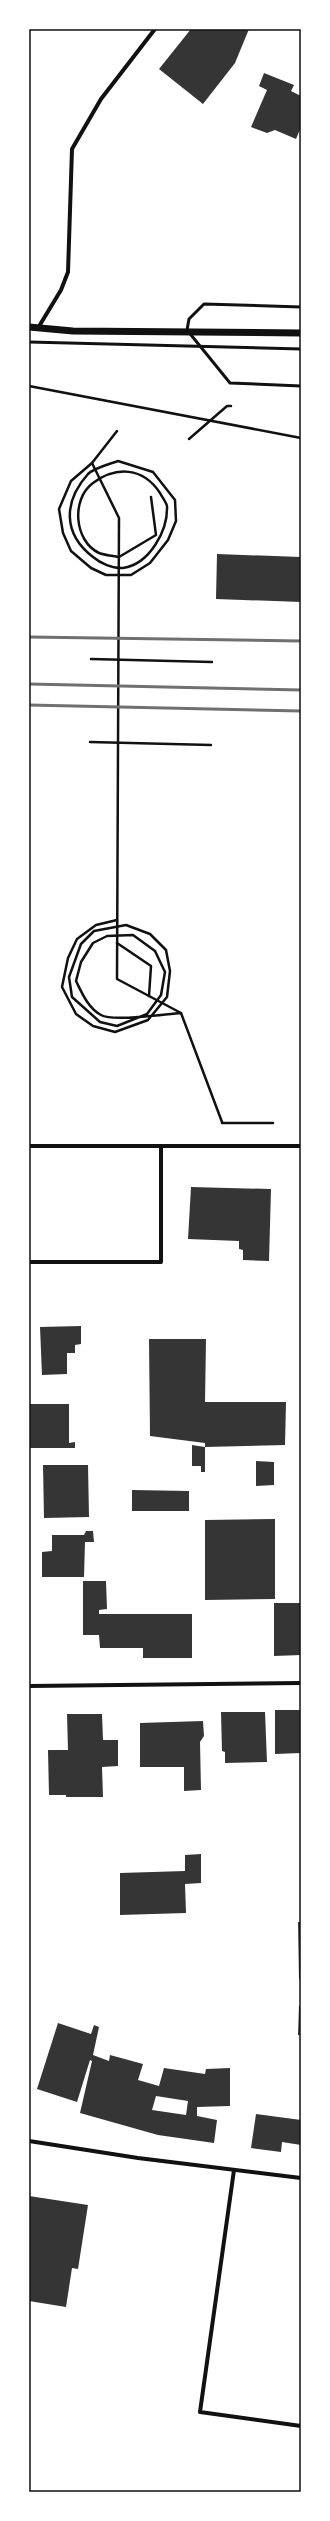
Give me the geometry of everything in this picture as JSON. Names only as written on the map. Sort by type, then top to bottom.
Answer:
[{"type":"street","points":[[38,328],[61,290],[68,272],[72,149],[101,99],[155,29]]},
{"type":"street","points":[[29,327],[73,331],[187,330],[301,333]]},
{"type":"street","points":[[29,1146],[301,1146]]},
{"type":"street","points":[[29,1262],[161,1262],[161,1146]]},
{"type":"street","points":[[29,1686],[301,1683]]},
{"type":"street","points":[[29,2141],[301,2178]]},
{"type":"street","points":[[234,2170],[200,2412],[301,2426]]},
{"type":"lane","points":[[301,307],[204,304],[188,319],[187,330],[230,383],[301,386]]},
{"type":"lane","points":[[29,342],[301,348]]},
{"type":"path","points":[[29,386],[207,422],[301,438]]},
{"type":"path","points":[[189,439],[227,406],[234,406]]},
{"type":"path","points":[[117,430],[92,463],[71,482],[59,509],[63,533],[71,551],[91,568],[106,575],[131,575],[150,563],[168,540],[176,521],[175,500],[153,472],[118,461],[89,473],[71,499],[69,526],[80,548],[101,564],[123,568],[146,555],[156,546],[164,530],[167,505],[152,481],[128,471],[106,473],[89,486],[79,505],[78,525],[86,543],[99,553],[119,557],[156,535],[151,497]]},
{"type":"path","points":[[92,463],[119,518],[117,979],[181,1013],[222,1122]]},
{"type":"path","points":[[91,658],[212,662]]},
{"type":"path","points":[[90,742],[211,745]]},
{"type":"path","points":[[117,920],[96,925],[77,940],[68,958],[62,986],[76,1014],[93,1026],[116,1032],[148,1020],[167,997],[170,970],[166,950],[150,934],[126,925],[94,932],[81,944],[69,977],[72,996],[100,1022],[116,1026],[147,1014],[161,995],[164,972],[155,950],[133,935],[107,936],[93,943],[81,962],[76,981],[86,1001],[101,1015],[113,1018],[181,1013]]},
{"type":"path","points":[[117,943],[151,966],[149,996]]},
{"type":"building","points":[[191,29],[249,29],[235,63],[203,104],[159,69]]},
{"type":"building","points":[[264,73],[294,85],[291,91],[301,96],[301,127],[296,139],[275,130],[267,133],[251,127],[267,90],[259,86]]},
{"type":"building","points":[[217,554],[301,557],[301,602],[216,599]]},
{"type":"building","points":[[191,1187],[271,1189],[269,1261],[243,1260],[243,1250],[239,1249],[239,1241],[188,1239]]},
{"type":"building","points":[[81,1326],[81,1344],[75,1345],[75,1353],[67,1353],[67,1374],[42,1375],[40,1327]]},
{"type":"building","points":[[149,1339],[206,1339],[205,1402],[286,1402],[285,1445],[205,1447],[205,1443],[150,1436]]},
{"type":"building","points":[[29,1404],[69,1404],[69,1443],[75,1442],[75,1448],[29,1448]]},
{"type":"building","points":[[192,1445],[205,1447],[205,1472],[201,1472],[201,1466],[192,1466]]},
{"type":"building","points":[[256,1461],[274,1462],[274,1485],[256,1486]]},
{"type":"building","points":[[43,1465],[88,1465],[89,1517],[44,1518]]},
{"type":"building","points":[[132,1490],[189,1491],[189,1511],[132,1511]]},
{"type":"building","points":[[275,1519],[275,1599],[205,1600],[205,1520]]},
{"type":"building","points":[[86,1531],[93,1531],[94,1542],[85,1542],[84,1577],[42,1577],[42,1552],[52,1551],[52,1535],[84,1535]]},
{"type":"building","points":[[83,1581],[106,1581],[107,1609],[99,1610],[99,1614],[192,1614],[192,1658],[143,1658],[143,1648],[100,1648],[99,1635],[83,1635]]},
{"type":"building","points":[[274,1603],[301,1603],[301,1655],[274,1656]]},
{"type":"building","points":[[275,1710],[301,1710],[301,1753],[275,1754]]},
{"type":"building","points":[[221,1712],[265,1712],[267,1762],[225,1763],[225,1752],[222,1751]]},
{"type":"building","points":[[67,1714],[102,1714],[103,1740],[118,1740],[118,1766],[102,1767],[103,1797],[66,1797],[66,1795],[49,1795],[48,1750],[68,1750]]},
{"type":"building","points":[[203,1721],[204,1736],[200,1742],[201,1790],[184,1791],[184,1767],[140,1767],[140,1723]]},
{"type":"building","points":[[201,1854],[201,1883],[185,1884],[186,1913],[120,1915],[120,1873],[185,1871],[185,1855]]},
{"type":"building","points":[[298,1922],[301,1922],[301,1979],[299,1979]]},
{"type":"building","points":[[299,2006],[301,2006],[301,2035],[298,2035]]},
{"type":"building","points":[[58,2023],[91,2034],[94,2025],[99,2027],[93,2055],[109,2061],[110,2055],[143,2064],[138,2080],[159,2086],[164,2068],[205,2074],[206,2069],[230,2068],[230,2106],[197,2107],[197,2116],[217,2120],[214,2143],[158,2135],[80,2113],[92,2061],[90,2060],[77,2102],[37,2089]],"holes":[[[156,2096],[188,2101],[186,2115],[152,2110]]]},
{"type":"building","points":[[256,2114],[301,2120],[301,2145],[282,2142],[281,2152],[251,2148]]},
{"type":"building","points":[[29,2196],[88,2205],[78,2269],[72,2268],[66,2307],[29,2301]]},
{"type":"railway","points":[[29,637],[301,641]]},
{"type":"railway","points":[[29,684],[301,690]]},
{"type":"railway","points":[[29,705],[301,711]]}]
